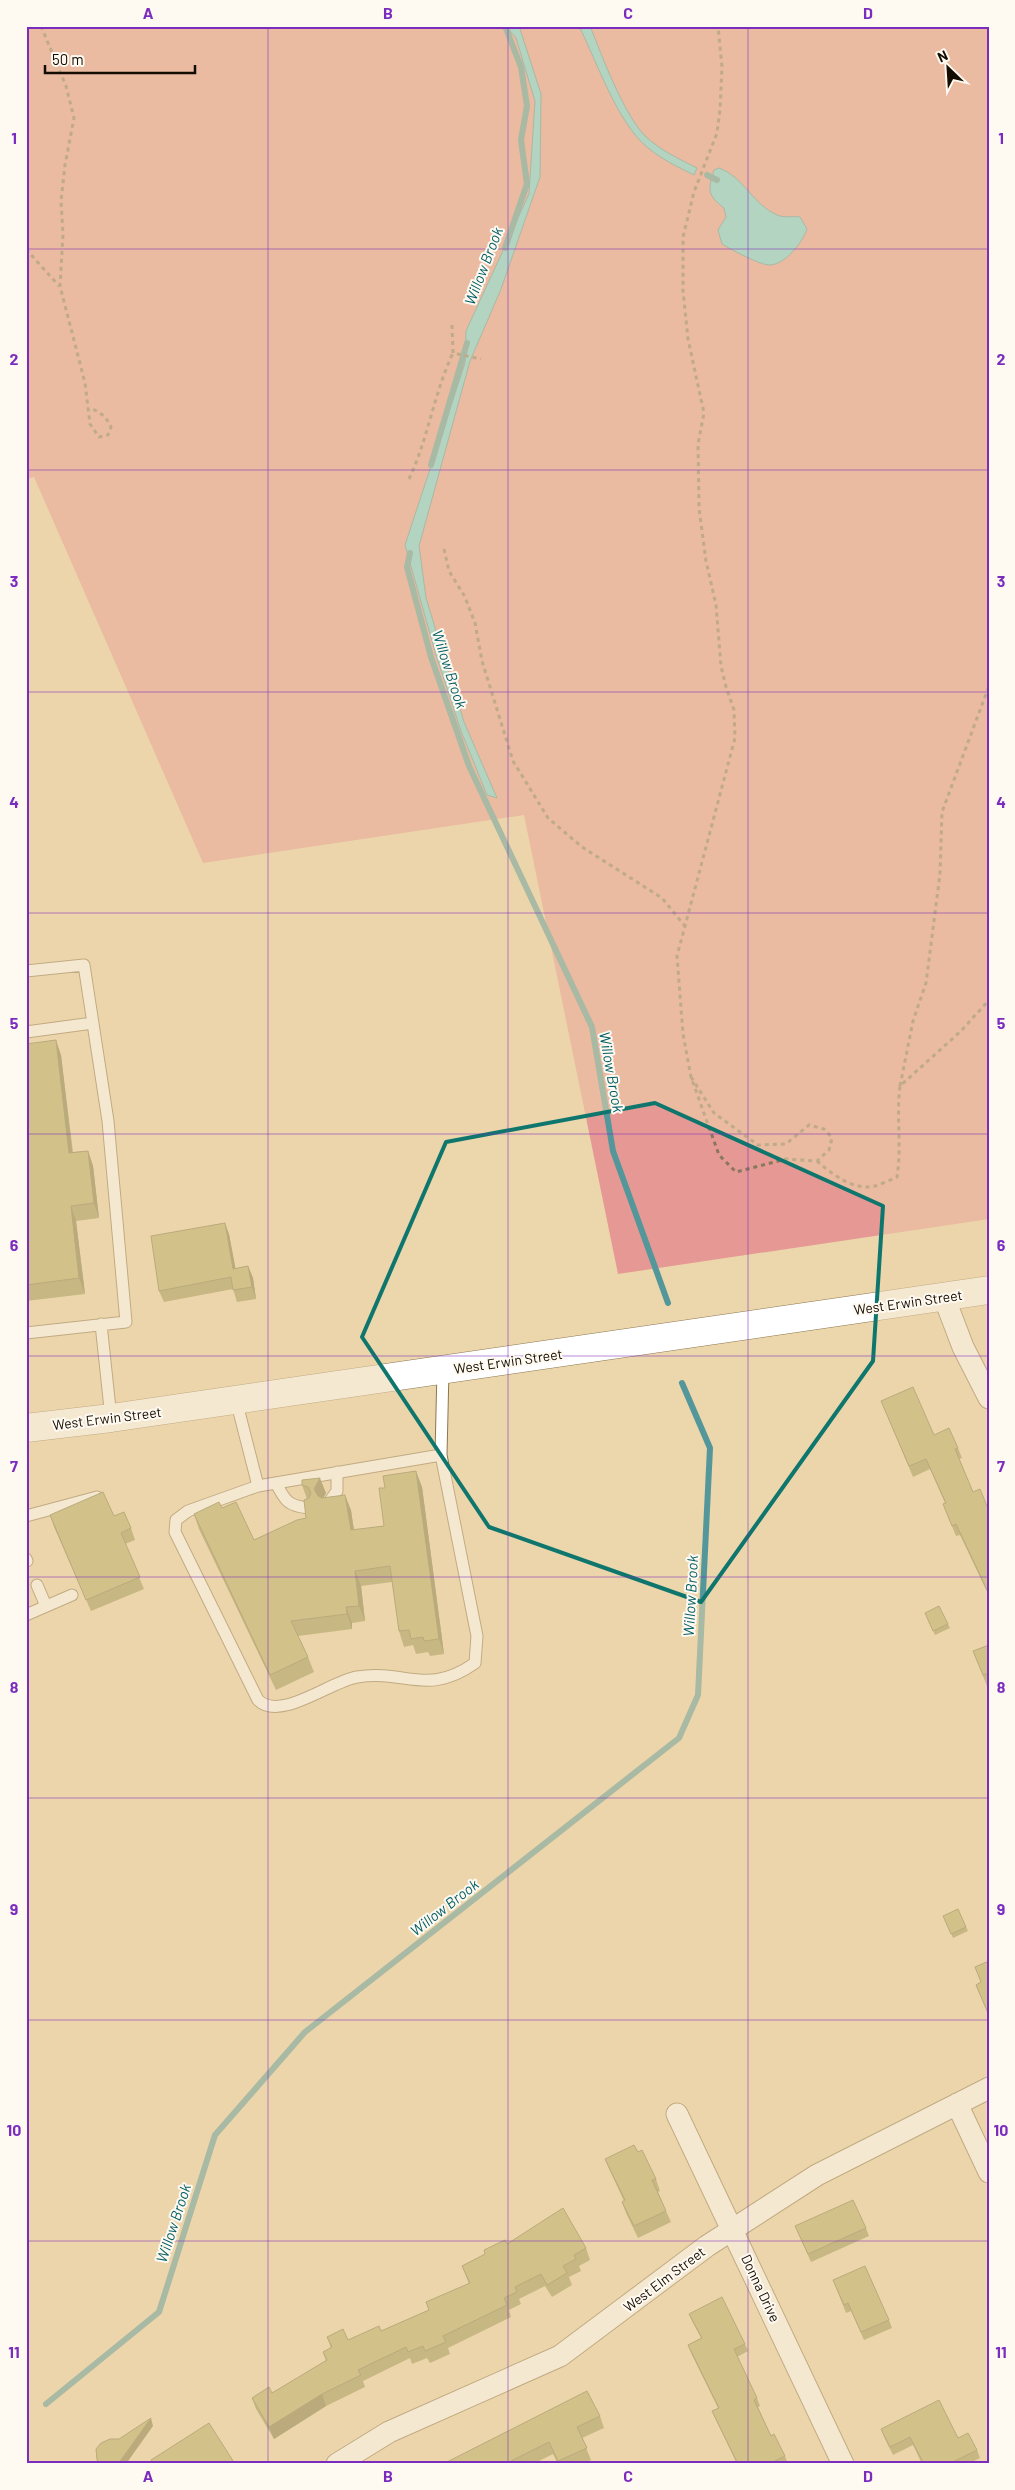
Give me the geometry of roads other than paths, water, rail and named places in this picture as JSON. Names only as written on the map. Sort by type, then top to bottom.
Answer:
[{"type":"main road","name":"West Erwin Street","points":[[26,1428],[111,1418],[989,1290]]},
{"type":"street","points":[[944,1297],[963,1347],[989,1398]]},
{"type":"street","name":"West Elm Street","points":[[337,2464],[389,2432],[560,2356],[734,2229],[817,2175],[989,2088]]},
{"type":"street","points":[[957,2104],[989,2172]]},
{"type":"street","name":"Donna Drive","points":[[677,2114],[734,2229],[843,2464]]},
{"type":"lane","points":[[26,971],[84,965],[108,1121],[126,1322],[26,1333]]},
{"type":"lane","points":[[26,1032],[93,1023]]},
{"type":"lane","points":[[101,1324],[111,1418]]},
{"type":"lane","points":[[441,1455],[258,1486],[188,1511],[176,1520],[175,1532],[258,1700],[263,1706],[280,1707],[356,1677],[387,1676],[420,1681],[444,1680],[460,1674],[476,1663],[477,1636],[441,1455],[444,1370]]},
{"type":"lane","points":[[236,1400],[258,1486]]},
{"type":"lane","points":[[327,1506],[336,1491],[337,1472]]},
{"type":"lane","points":[[276,1483],[284,1499],[295,1506],[309,1508]]},
{"type":"lane","points":[[26,1516],[99,1497]]},
{"type":"lane","points":[[37,1585],[46,1606]]},
{"type":"lane","points":[[26,1615],[72,1595]]},
{"type":"water","points":[[506,26],[519,26],[541,94],[540,177],[501,289],[470,361],[419,546],[426,598],[464,722],[497,798],[487,795],[461,731],[436,655],[405,545],[465,363],[466,331],[529,194],[535,101],[516,38]]},
{"type":"water","points":[[579,26],[590,26],[621,99],[637,126],[657,146],[697,168],[694,175],[658,155],[636,136],[626,123],[608,91]]},
{"type":"water","points":[[719,168],[735,177],[761,205],[769,210],[779,216],[800,217],[807,229],[797,247],[787,257],[775,264],[769,265],[745,256],[722,244],[718,230],[726,217],[724,208],[714,199],[710,192],[714,170]]},
{"type":"waterway","name":"Willow Brook","points":[[505,26],[521,67],[527,106],[521,140],[527,184],[505,248]]},
{"type":"waterway","points":[[707,175],[717,180]]},
{"type":"waterway","name":"Willow Brook","points":[[431,465],[467,343]]},
{"type":"waterway","name":"Willow Brook","points":[[410,553],[407,567],[431,657],[469,766],[592,1027],[613,1151],[668,1303]]},
{"type":"waterway","name":"Willow Brook","points":[[46,2404],[159,2312],[215,2135],[305,2032],[679,1738],[698,1695],[710,1448],[682,1383]]}]
